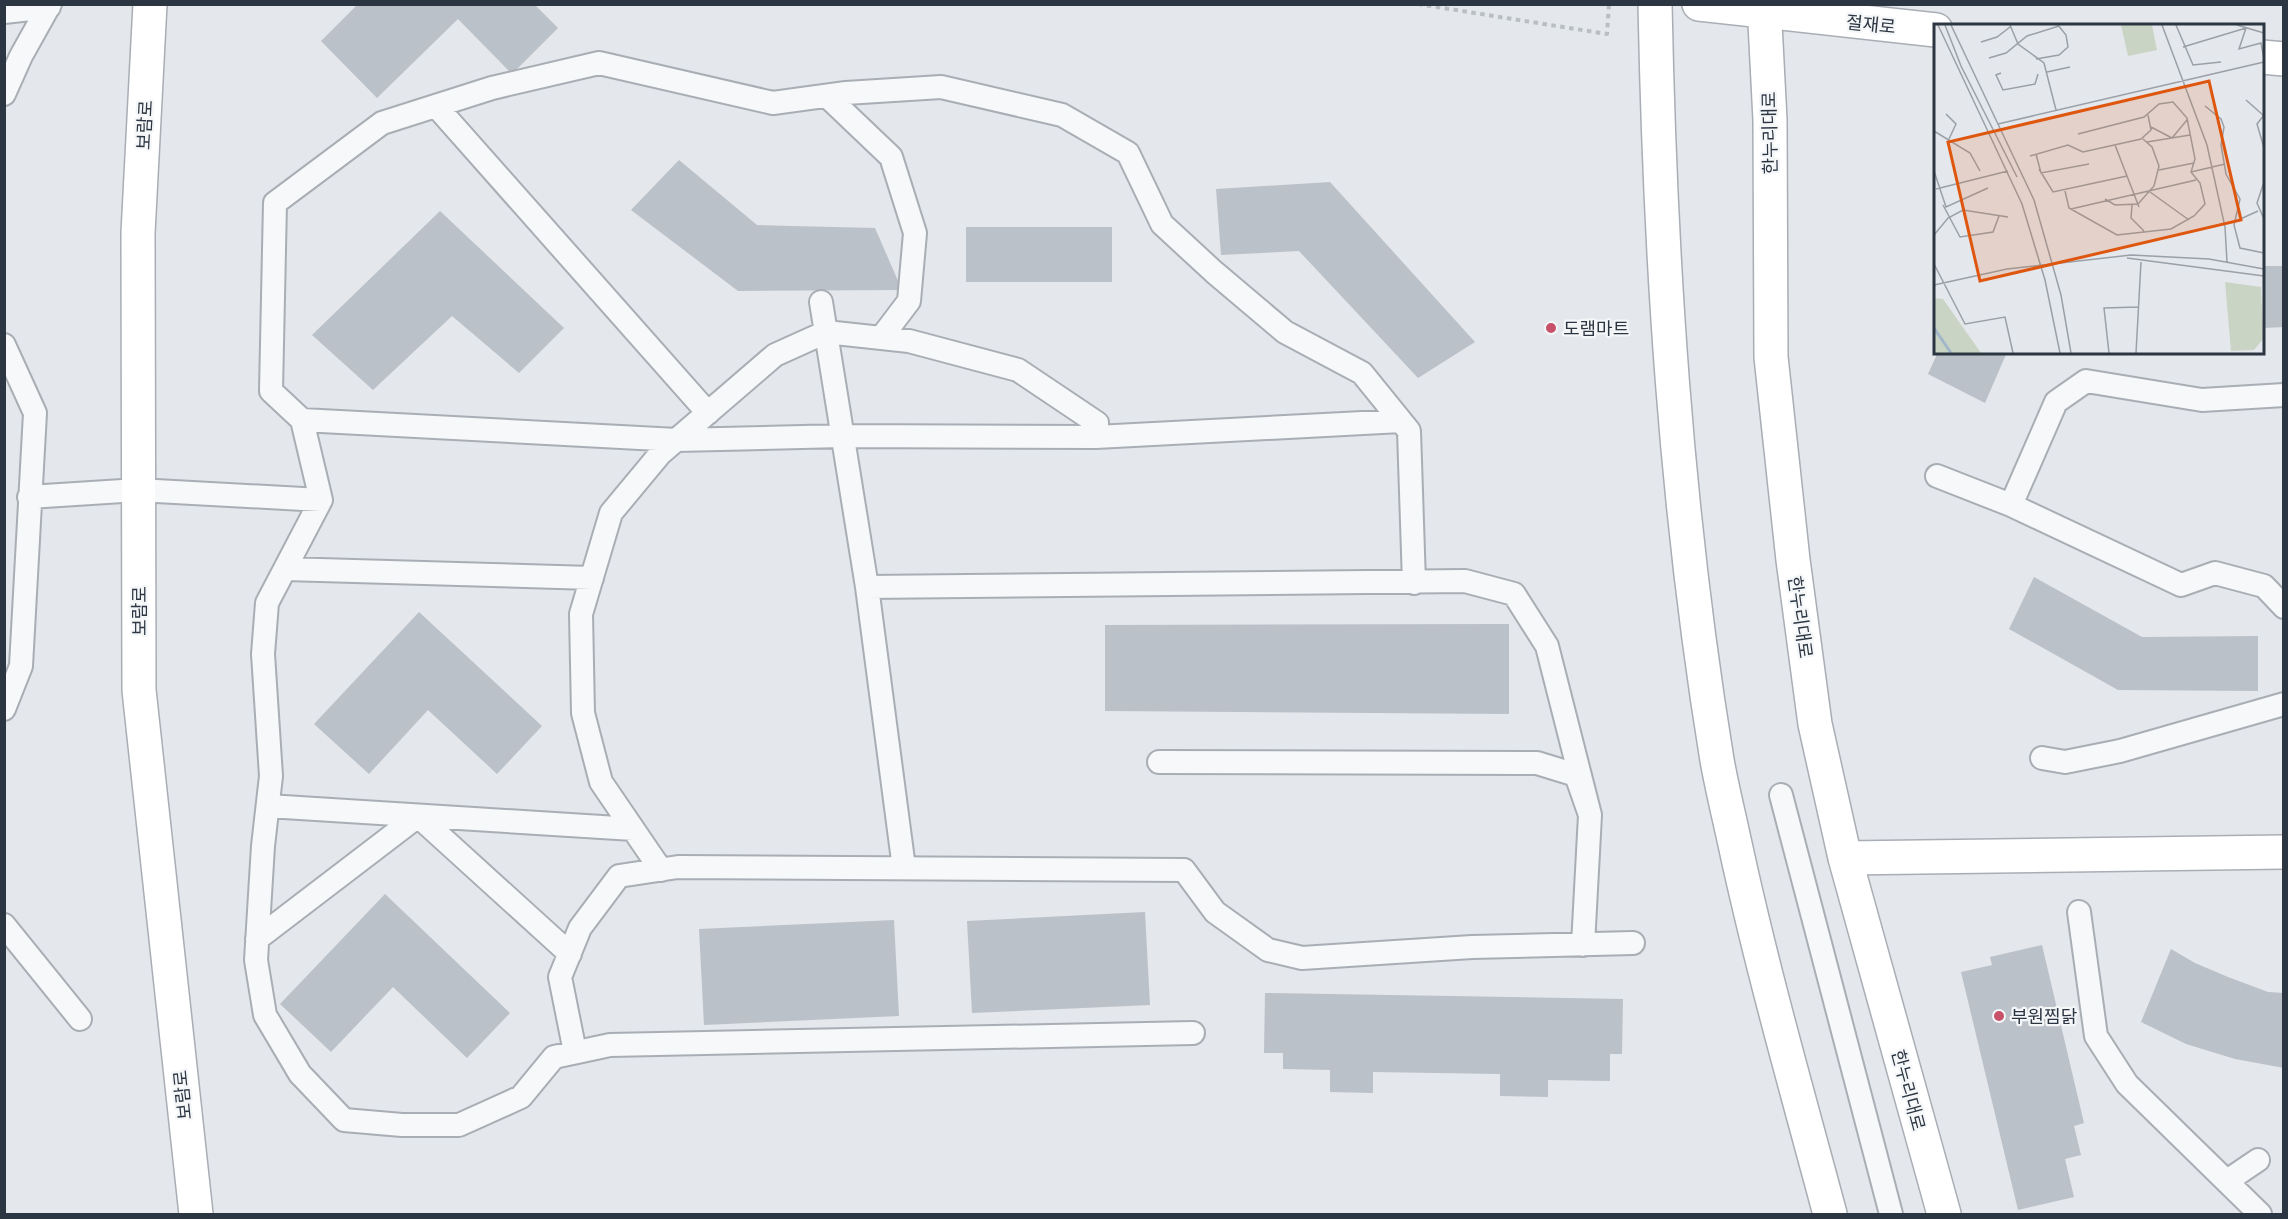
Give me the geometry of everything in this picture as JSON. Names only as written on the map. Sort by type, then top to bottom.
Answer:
[{"type":"street","name":"보람로","points":[[150,4],[138,233],[139,690],[196,1215]]},
{"type":"street","points":[[1655,4],[1657,105],[1671,362],[1689,570],[1718,762],[1754,931],[1830,1215]]},
{"type":"street","name":"절재로","points":[[1699,4],[1765,9],[1934,30]]},
{"type":"street","name":"한누리대로","points":[[1765,9],[1770,120],[1771,357],[1793,560],[1815,724],[1845,858],[1944,1215]]},
{"type":"street","points":[[2264,57],[2283,59]]},
{"type":"street","points":[[1845,858],[2283,852]]},
{"type":"lane","points":[[4,12],[50,6]]},
{"type":"lane","points":[[4,94],[21,56],[50,6]]},
{"type":"lane","points":[[1193,1033],[610,1045],[554,1057],[521,1097],[459,1125],[402,1125],[344,1120],[300,1074],[265,1015],[256,960],[271,776],[262,654],[267,603],[321,500],[302,420],[271,391],[275,203],[382,123],[492,88],[599,63],[773,103],[827,96],[940,87],[1062,115],[1128,153],[1162,224],[1214,272],[1286,332],[1362,374],[1409,431],[1414,583]]},
{"type":"lane","points":[[827,96],[891,157],[915,233],[909,301],[880,338]]},
{"type":"lane","points":[[436,106],[708,412]]},
{"type":"lane","points":[[822,302],[867,587],[904,868]]},
{"type":"lane","points":[[661,870],[601,782],[583,713],[581,614],[611,513],[660,454],[775,355],[826,332],[909,341],[1018,370],[1098,423],[1096,437]]},
{"type":"lane","points":[[4,345],[35,413],[21,666],[4,709]]},
{"type":"lane","points":[[2011,505],[2056,402],[2086,381],[2202,400],[2283,395]]},
{"type":"lane","points":[[302,420],[677,440],[842,436],[1096,437],[1401,421]]},
{"type":"lane","points":[[1937,476],[2011,505],[2181,585],[2215,573],[2264,586],[2283,607]]},
{"type":"lane","points":[[29,497],[138,490],[321,500]]},
{"type":"lane","points":[[285,569],[592,578]]},
{"type":"lane","points":[[867,587],[1465,581],[1514,594],[1547,646],[1590,815],[1583,945]]},
{"type":"lane","points":[[2042,758],[2065,762],[2120,751],[2283,704]]},
{"type":"lane","points":[[1159,762],[1536,763],[1576,775],[1590,815]]},
{"type":"lane","points":[[1781,795],[1891,1215]]},
{"type":"lane","points":[[268,806],[633,829]]},
{"type":"lane","points":[[257,939],[418,816]]},
{"type":"lane","points":[[418,816],[570,954]]},
{"type":"lane","points":[[574,1052],[560,976],[580,928],[619,876],[678,867],[1184,870],[1215,912],[1268,950],[1302,958],[1472,947],[1633,944]]},
{"type":"lane","points":[[2079,912],[2096,1036],[2127,1084],[2260,1215]]},
{"type":"lane","points":[[4,925],[80,1018]]},
{"type":"lane","points":[[2227,1181],[2258,1160]]},
{"type":"path","points":[[1418,4],[1607,34],[1609,4]]},
{"type":"building","points":[[358,4],[534,4],[558,28],[512,74],[458,19],[377,98],[321,41]]},
{"type":"building","points":[[679,160],[757,225],[875,228],[902,290],[738,291],[631,210]]},
{"type":"building","points":[[1330,182],[1475,342],[1418,378],[1299,251],[1221,255],[1216,189]]},
{"type":"building","points":[[440,211],[564,328],[519,373],[452,316],[373,390],[312,335]]},
{"type":"building","points":[[966,227],[1112,227],[1112,282],[966,282]]},
{"type":"building","points":[[2264,266],[2284,266],[2284,327],[2264,328]]},
{"type":"building","points":[[1937,354],[2006,354],[1985,403],[1928,374]]},
{"type":"building","points":[[2034,577],[2142,637],[2258,636],[2258,691],[2118,690],[2009,629]]},
{"type":"building","points":[[419,612],[542,726],[497,774],[428,710],[369,774],[314,724]]},
{"type":"building","points":[[1509,624],[1509,714],[1105,711],[1105,625]]},
{"type":"building","points":[[385,894],[510,1013],[467,1058],[393,987],[331,1052],[280,1004]]},
{"type":"building","points":[[1145,912],[1150,1005],[972,1013],[967,921]]},
{"type":"building","points":[[894,920],[899,1016],[704,1025],[699,929]]},
{"type":"building","points":[[2042,945],[2084,1123],[2074,1126],[2081,1155],[2065,1159],[2074,1197],[2018,1210],[1961,972],[1992,965],[1990,957]]},
{"type":"building","points":[[2171,949],[2195,963],[2228,977],[2268,992],[2284,993],[2284,1068],[2235,1059],[2186,1044],[2141,1022]]},
{"type":"building","points":[[1265,993],[1623,999],[1622,1054],[1610,1054],[1610,1081],[1548,1080],[1548,1097],[1500,1096],[1500,1074],[1373,1072],[1373,1093],[1330,1092],[1330,1070],[1283,1069],[1283,1053],[1264,1053]]},
{"type":"place","name":"도램마트","points":[[1551,328]]},
{"type":"place","name":"부원찜닭","points":[[1999,1016]]}]
